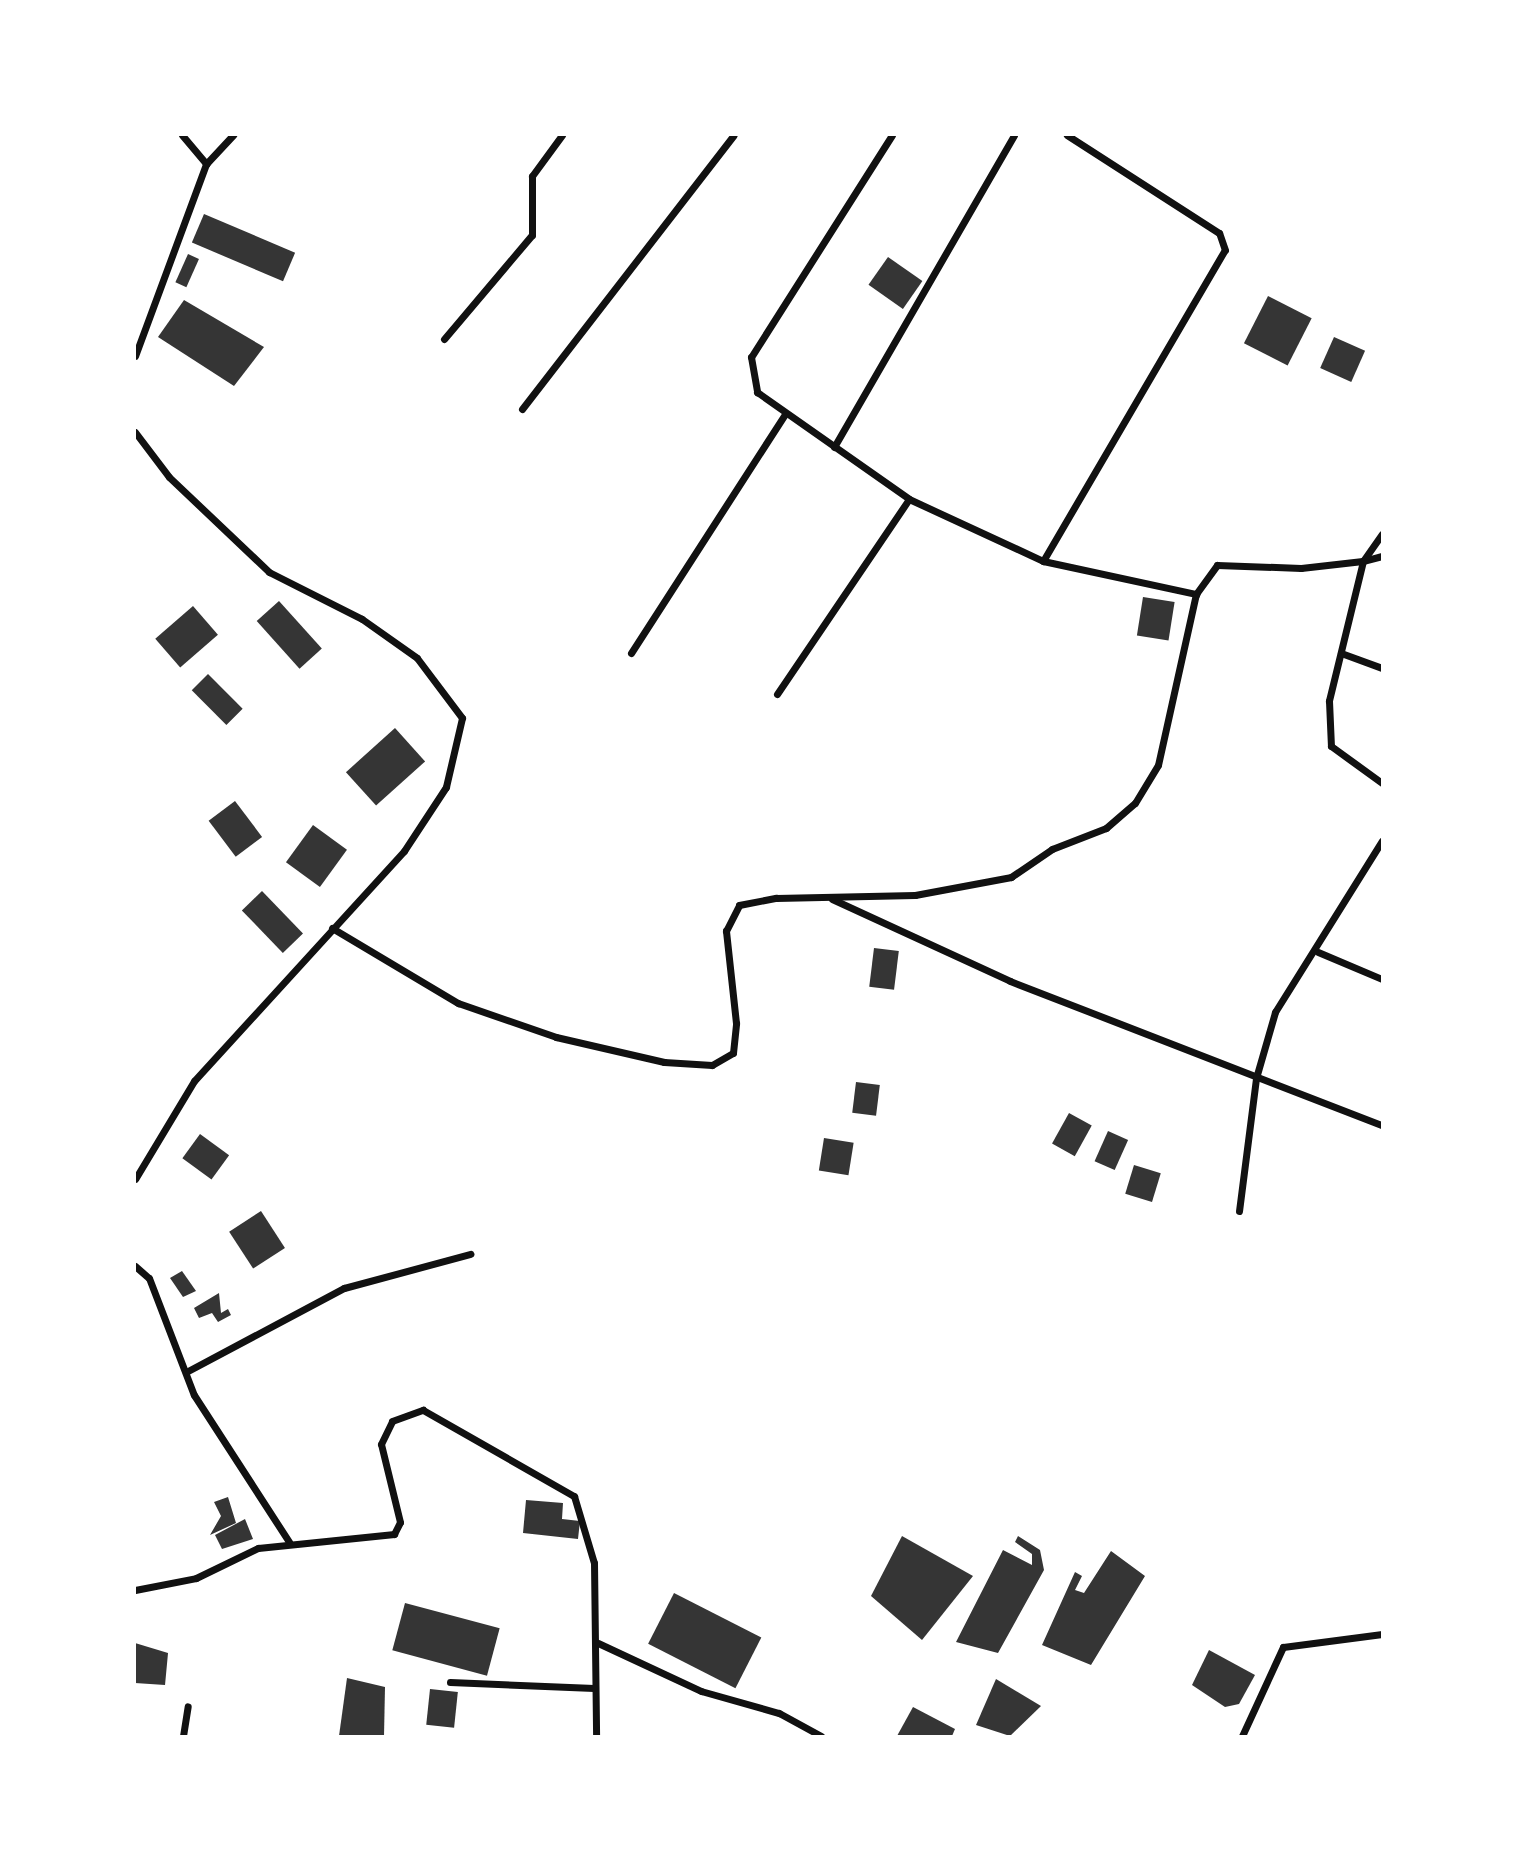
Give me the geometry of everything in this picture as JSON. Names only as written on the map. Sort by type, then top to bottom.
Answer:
[{"type":"street","points":[[182,135],[206,164]]},
{"type":"street","points":[[135,356],[206,164],[233,135]]},
{"type":"street","points":[[444,339],[532,234],[532,176],[562,135]]},
{"type":"street","points":[[522,409],[734,135]]},
{"type":"street","points":[[892,135],[751,357],[757,392],[909,499],[1043,561],[1196,594]]},
{"type":"street","points":[[834,447],[1014,135]]},
{"type":"street","points":[[1043,561],[1225,250],[1219,233],[1067,135]]},
{"type":"street","points":[[631,653],[785,414]]},
{"type":"street","points":[[135,432],[169,477],[269,572],[362,619],[417,658],[461,718],[446,787],[404,851],[194,1081],[135,1179]]},
{"type":"street","points":[[777,694],[909,499]]},
{"type":"street","points":[[1382,534],[1363,561],[1329,701],[1331,746],[1382,783]]},
{"type":"street","points":[[332,928],[458,1003],[556,1037],[664,1062],[712,1065],[733,1053],[736,1024],[726,931],[739,905],[828,897],[915,895],[1011,877],[1052,849],[1106,828],[1135,803],[1158,765],[1196,594],[1217,565],[1301,569],[1382,556]]},
{"type":"street","points":[[1341,653],[1382,668]]},
{"type":"street","points":[[1239,1211],[1256,1078],[1275,1012],[1318,952],[1382,841]]},
{"type":"street","points":[[828,897],[1010,981],[1382,1125]]},
{"type":"street","points":[[1318,952],[1382,979]]},
{"type":"street","points":[[186,1372],[344,1288],[470,1254]]},
{"type":"street","points":[[135,1266],[149,1278],[186,1372],[289,1542]]},
{"type":"street","points":[[135,1590],[196,1578],[258,1548],[289,1542],[394,1534],[400,1522],[382,1444],[392,1420],[423,1410],[574,1496],[594,1563],[598,1643],[594,1688],[596,1736]]},
{"type":"street","points":[[1242,1736],[1283,1647],[1382,1634]]},
{"type":"street","points":[[598,1643],[701,1691],[779,1713],[821,1736]]},
{"type":"street","points":[[450,1682],[594,1688]]},
{"type":"street","points":[[183,1736],[188,1706]]},
{"type":"building","points":[[204,214],[295,253],[283,281],[192,243]]},
{"type":"building","points":[[188,254],[199,259],[186,287],[175,282]]},
{"type":"building","points":[[888,257],[922,281],[903,309],[868,285]]},
{"type":"building","points":[[1268,296],[1312,318],[1288,365],[1244,343]]},
{"type":"building","points":[[184,300],[264,347],[234,386],[158,337]]},
{"type":"building","points":[[1334,337],[1365,351],[1351,382],[1320,368]]},
{"type":"building","points":[[1143,597],[1175,602],[1169,641],[1137,636]]},
{"type":"building","points":[[279,601],[322,649],[300,669],[257,621]]},
{"type":"building","points":[[193,606],[218,635],[180,667],[155,639]]},
{"type":"building","points":[[208,674],[243,709],[226,725],[192,690]]},
{"type":"building","points":[[395,728],[425,761],[376,806],[346,772]]},
{"type":"building","points":[[235,801],[262,837],[236,857],[209,821]]},
{"type":"building","points":[[313,825],[347,850],[320,887],[286,862]]},
{"type":"building","points":[[262,891],[303,933],[283,953],[242,910]]},
{"type":"building","points":[[874,948],[899,951],[894,990],[869,987]]},
{"type":"building","points":[[856,1082],[880,1085],[876,1116],[852,1113]]},
{"type":"building","points":[[1069,1113],[1092,1126],[1075,1156],[1052,1144]]},
{"type":"building","points":[[1108,1131],[1128,1140],[1115,1170],[1095,1161]]},
{"type":"building","points":[[200,1134],[229,1155],[211,1179],[182,1158]]},
{"type":"building","points":[[824,1138],[854,1143],[848,1175],[819,1171]]},
{"type":"building","points":[[1134,1165],[1161,1173],[1152,1202],[1125,1194]]},
{"type":"building","points":[[261,1211],[285,1248],[253,1269],[229,1232]]},
{"type":"building","points":[[182,1271],[196,1291],[183,1297],[170,1278]]},
{"type":"building","points":[[219,1293],[221,1313],[228,1309],[231,1315],[218,1322],[212,1313],[199,1318],[194,1308]]},
{"type":"building","points":[[228,1497],[236,1523],[210,1535],[221,1516],[214,1502]]},
{"type":"building","points":[[526,1500],[563,1503],[562,1519],[580,1521],[578,1539],[523,1533]]},
{"type":"building","points":[[245,1519],[253,1539],[222,1549],[215,1535]]},
{"type":"building","points":[[902,1536],[973,1576],[922,1640],[871,1596]]},
{"type":"building","points":[[1018,1536],[1040,1550],[1044,1570],[998,1653],[956,1642],[1003,1550],[1032,1565],[1032,1554],[1015,1542]]},
{"type":"building","points":[[1111,1551],[1145,1576],[1091,1665],[1042,1645],[1075,1572],[1082,1576],[1075,1590],[1084,1593]]},
{"type":"building","points":[[674,1593],[761,1637],[735,1688],[648,1644]]},
{"type":"building","points":[[405,1603],[500,1628],[487,1676],[392,1650]]},
{"type":"building","points":[[135,1643],[168,1653],[165,1685],[135,1683]]},
{"type":"building","points":[[1209,1650],[1255,1675],[1239,1704],[1225,1707],[1192,1685]]},
{"type":"building","points":[[347,1678],[385,1687],[384,1736],[339,1736]]},
{"type":"building","points":[[996,1679],[1041,1706],[1010,1736],[976,1725]]},
{"type":"building","points":[[430,1689],[458,1692],[454,1728],[426,1725]]},
{"type":"building","points":[[913,1707],[955,1729],[952,1736],[897,1736]]}]
